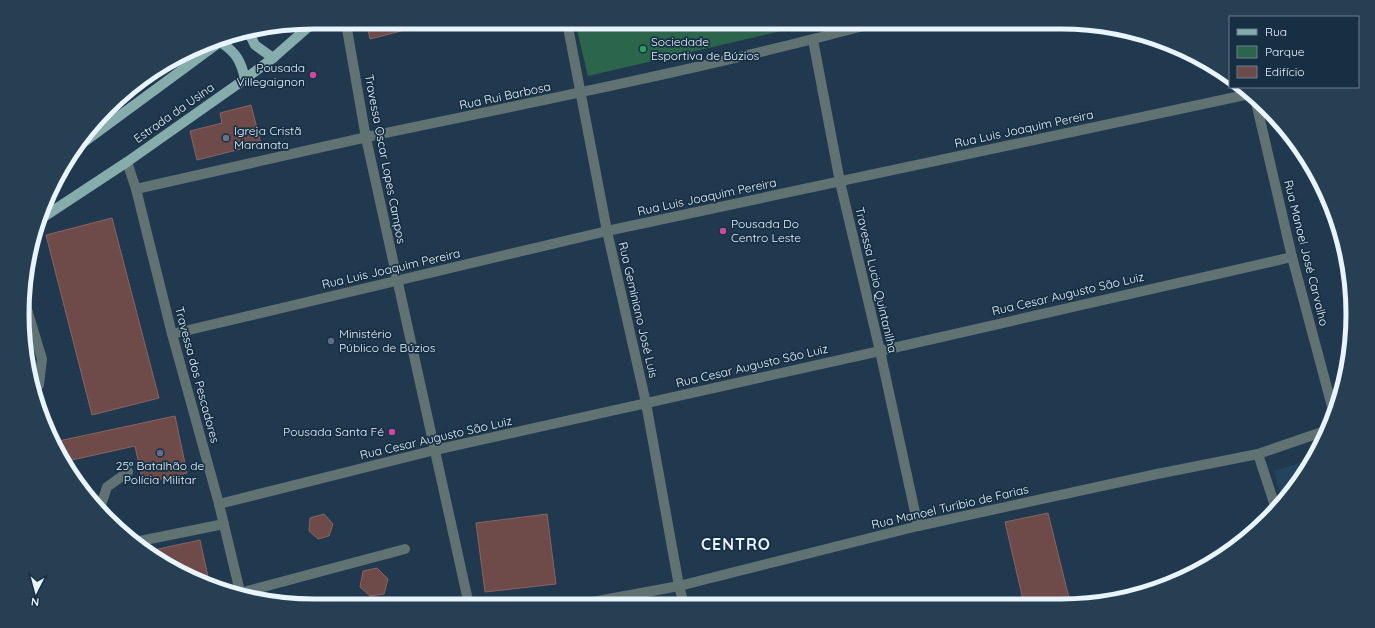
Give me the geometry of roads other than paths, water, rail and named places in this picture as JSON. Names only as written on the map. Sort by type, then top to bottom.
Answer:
[{"type":"main road","name":"Estrada da Usina","points":[[47,215],[127,162],[273,58],[306,29]]},
{"type":"main road","points":[[251,36],[255,45],[273,58]]},
{"type":"main road","points":[[226,43],[243,67],[245,78]]},
{"type":"main road","points":[[92,136],[211,48]]},
{"type":"street","name":"Travessa Oscar Lopes Campos","points":[[347,29],[366,138],[467,599]]},
{"type":"street","name":"Rua Geminiano José Luis","points":[[568,29],[607,231],[646,403],[682,599]]},
{"type":"street","name":"Rua Rui Barbosa","points":[[136,189],[366,138],[581,93],[813,40],[853,29]]},
{"type":"street","name":"Travessa Lucio Quintanilha","points":[[813,40],[840,182],[880,351],[918,526]]},
{"type":"street","name":"Rua Luis Joaquim Pereira","points":[[172,334],[607,231],[1243,95]]},
{"type":"street","name":"Rua Manoel José Carvalho","points":[[1258,108],[1292,257],[1331,404]]},
{"type":"street","name":"Travessa dos Pescadores","points":[[127,162],[136,189],[172,334],[219,504],[240,589]]},
{"type":"street","name":"Rua Cesar Augusto São Luiz","points":[[219,504],[435,450],[1292,257]]},
{"type":"street","points":[[29,316],[42,359],[38,386]]},
{"type":"street","name":"Rua Manoel Turibio de Farias","points":[[609,599],[679,586],[918,526],[1258,454],[1320,433]]},
{"type":"street","points":[[1258,454],[1274,503]]},
{"type":"street","points":[[101,504],[107,487],[128,472]]},
{"type":"street","points":[[142,541],[224,524]]},
{"type":"street","points":[[250,592],[404,550]]},
{"type":"place","name":"Sociedade Esportiva de Búzios","points":[[643,49]]},
{"type":"place","name":"Pousada Villegaignon","points":[[313,75]]},
{"type":"place","name":"Igreja Cristã Maranata","points":[[226,138]]},
{"type":"place","name":"Pousada Do Centro Leste","points":[[723,231]]},
{"type":"place","name":"Ministério Público de Búzios","points":[[331,341]]},
{"type":"place","name":"Pousada Santa Fé","points":[[392,432]]},
{"type":"place","name":"25ª Batalhão de Polícia Militar","points":[[160,453]]},
{"type":"district","name":"CENTRO","points":[[736,544]]}]
